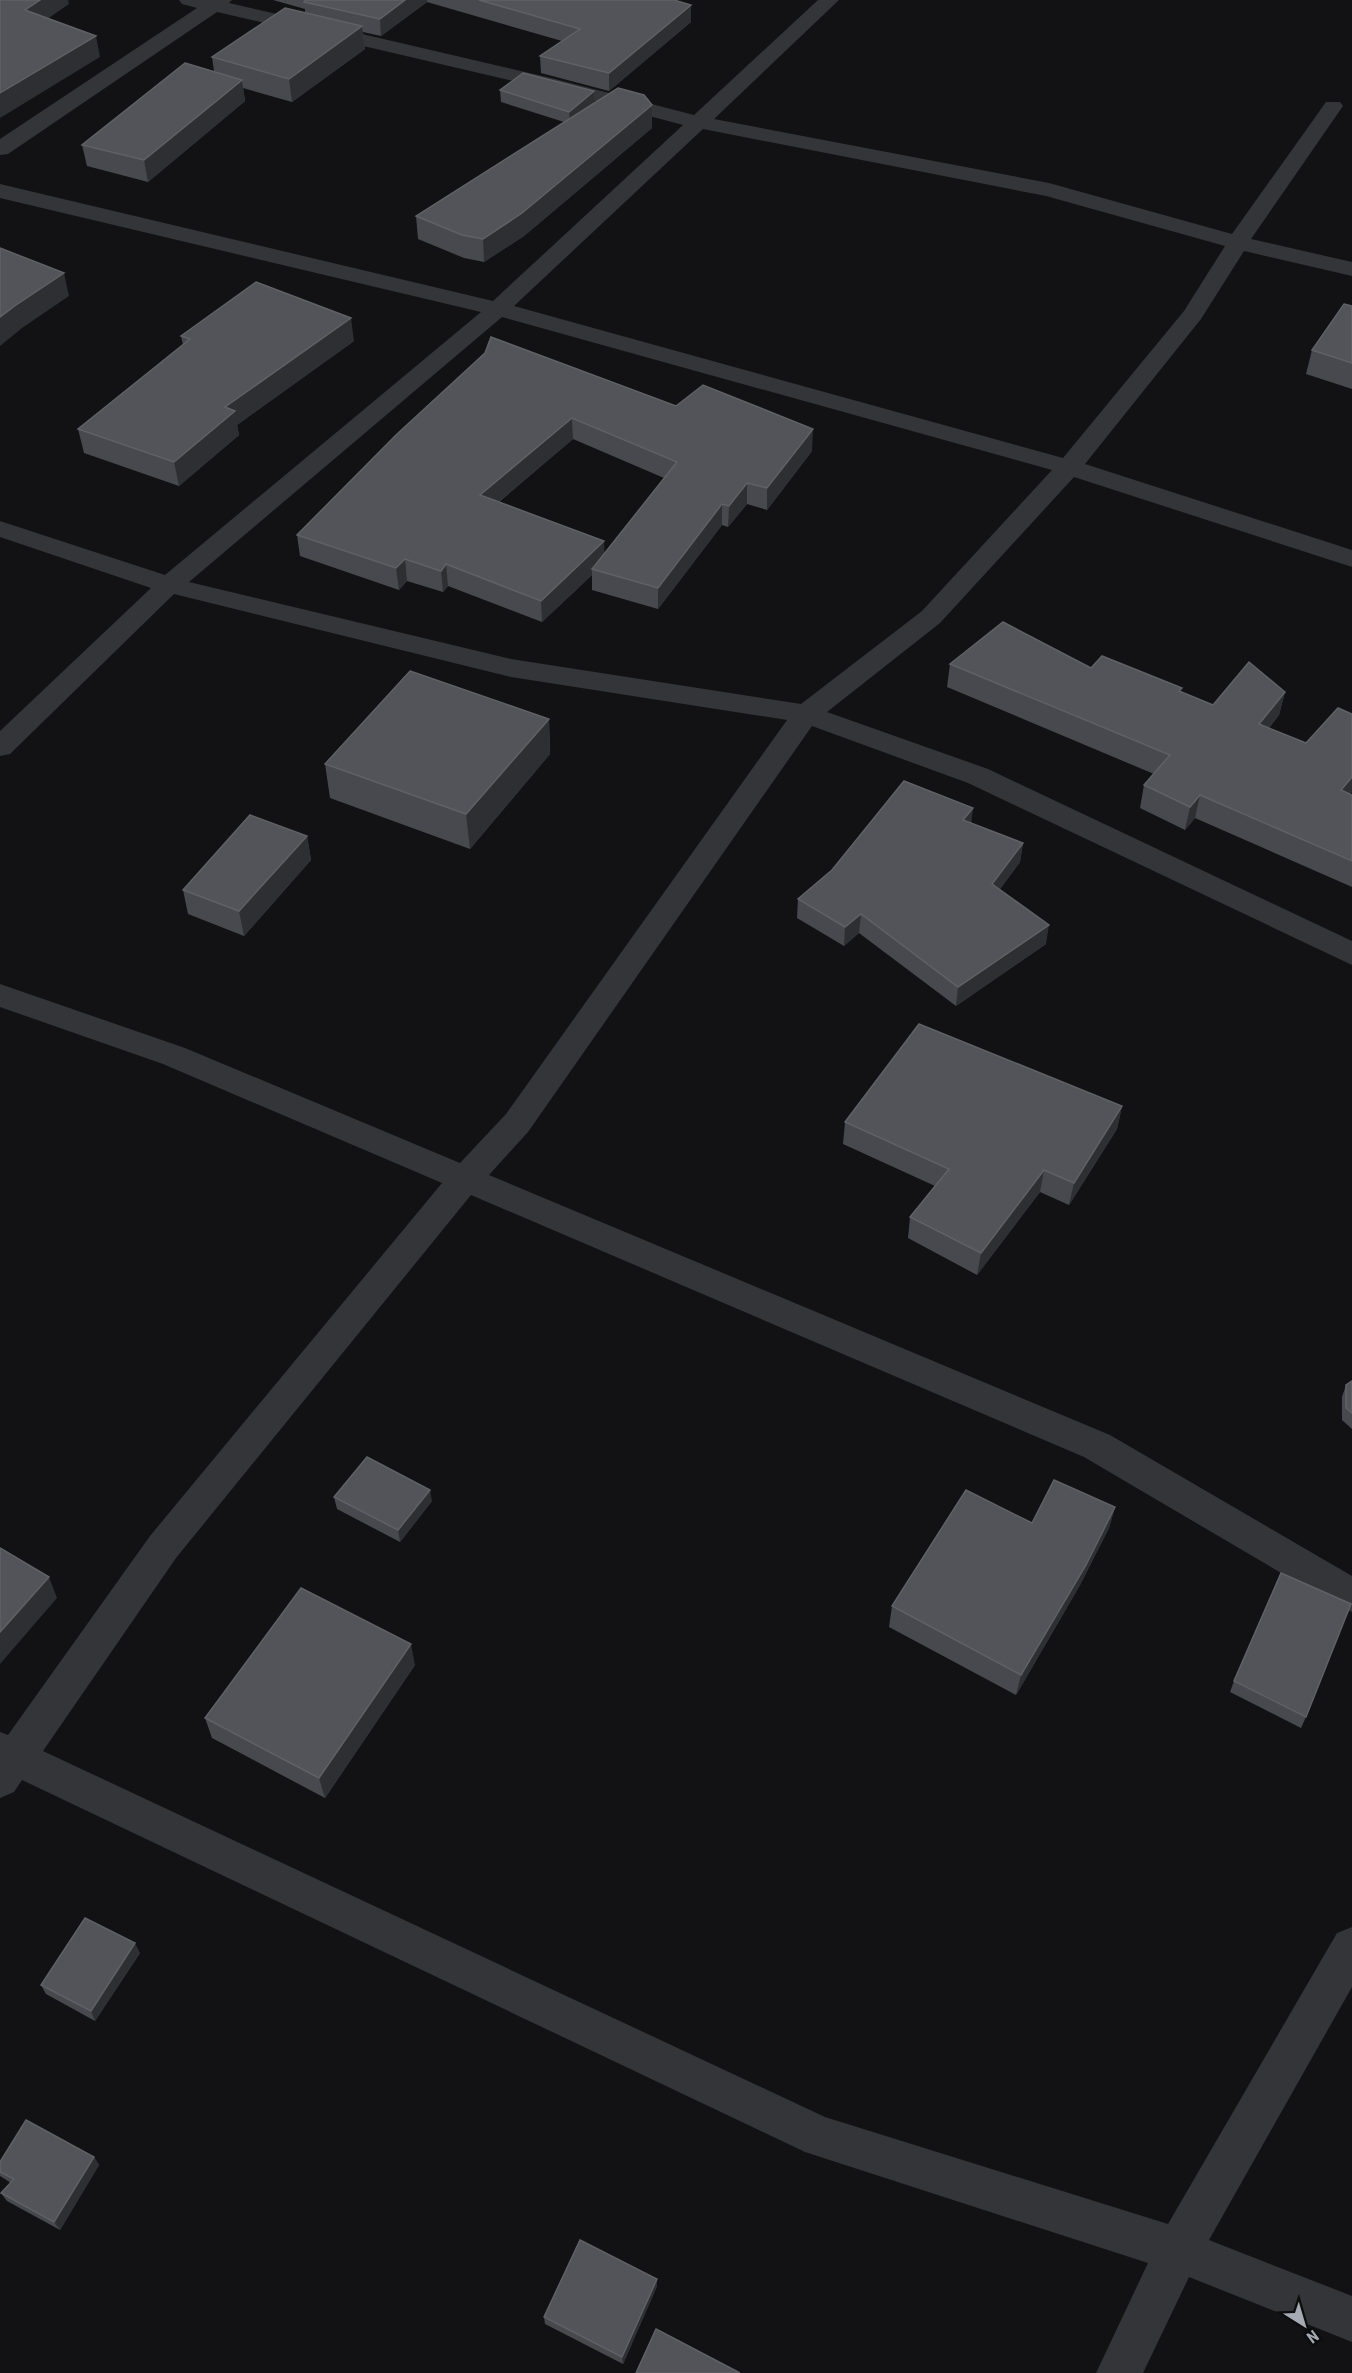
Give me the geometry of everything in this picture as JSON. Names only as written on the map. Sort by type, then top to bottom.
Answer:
[{"type":"street","points":[[189,0],[217,4],[555,85],[698,122],[1049,190],[1238,243],[1352,269]]},
{"type":"street","points":[[0,747],[169,585],[498,309],[829,0]]},
{"type":"street","points":[[0,149],[217,4]]},
{"type":"street","points":[[1333,106],[1238,243],[1193,314],[1069,467],[931,617],[806,714],[517,1123],[466,1178],[163,1547],[5,1762],[820,2137],[1178,2250],[1352,2319]]},
{"type":"street","points":[[0,191],[498,309],[1069,467],[1352,559]]},
{"type":"street","points":[[0,529],[169,585],[511,668],[806,714],[978,776],[1352,954]]},
{"type":"street","points":[[0,995],[174,1056],[1097,1446],[1352,1595]]},
{"type":"street","points":[[1119,2373],[1178,2250],[1352,1947]]},
{"type":"building","points":[[0,0],[40,0],[25,10],[96,36],[0,93]]},
{"type":"building","points":[[306,0],[405,0],[380,19],[304,2]]},
{"type":"building","points":[[479,0],[674,0],[691,5],[609,73],[540,56],[580,29]]},
{"type":"building","points":[[285,8],[362,26],[289,79],[212,57]]},
{"type":"building","points":[[185,63],[242,80],[144,160],[82,145]]},
{"type":"building","points":[[523,73],[594,91],[569,112],[500,90]]},
{"type":"building","points":[[618,88],[644,95],[652,105],[522,213],[483,239],[462,235],[416,216]]},
{"type":"building","points":[[0,248],[64,273],[0,317]]},
{"type":"building","points":[[256,282],[351,318],[225,407],[235,411],[174,462],[78,429],[190,339],[181,336]]},
{"type":"building","points":[[1344,304],[1352,306],[1352,363],[1312,350]]},
{"type":"building","points":[[491,337],[676,406],[703,385],[813,429],[767,488],[747,483],[729,506],[722,504],[658,588],[592,569],[677,462],[572,418],[480,495],[604,541],[541,601],[446,564],[441,571],[405,559],[396,568],[297,535],[396,435],[485,353]]},
{"type":"building","points":[[1003,622],[1091,668],[1102,656],[1182,688],[1179,691],[1213,705],[1249,662],[1285,692],[1259,724],[1306,743],[1338,708],[1352,714],[1352,777],[1341,790],[1352,795],[1352,861],[1200,795],[1190,807],[1144,785],[1170,755],[950,664]]},
{"type":"building","points":[[410,671],[549,719],[466,814],[325,764]]},
{"type":"building","points":[[904,781],[973,808],[963,820],[1023,843],[992,884],[1049,925],[958,987],[861,914],[845,927],[798,899],[832,870]]},
{"type":"building","points":[[250,815],[307,836],[239,911],[183,890]]},
{"type":"building","points":[[919,1024],[1122,1106],[1074,1183],[1044,1170],[981,1253],[910,1217],[949,1169],[845,1122]]},
{"type":"building","points":[[1352,1381],[1352,1413],[1346,1408],[1346,1385]]},
{"type":"building","points":[[367,1457],[430,1490],[398,1530],[334,1497]]},
{"type":"building","points":[[1054,1480],[1115,1507],[1086,1565],[1021,1675],[892,1606],[966,1490],[1032,1523]]},
{"type":"building","points":[[0,1548],[49,1577],[0,1632]]},
{"type":"building","points":[[1281,1573],[1351,1604],[1306,1717],[1234,1681]]},
{"type":"building","points":[[301,1588],[411,1644],[319,1778],[205,1718]]},
{"type":"building","points":[[85,1918],[135,1943],[91,2011],[41,1985]]},
{"type":"building","points":[[26,2120],[94,2157],[54,2222],[1,2193],[14,2179],[0,2172],[0,2162]]},
{"type":"building","points":[[580,2240],[657,2279],[622,2357],[544,2317]]},
{"type":"building","points":[[656,2329],[740,2373],[636,2373]]}]
